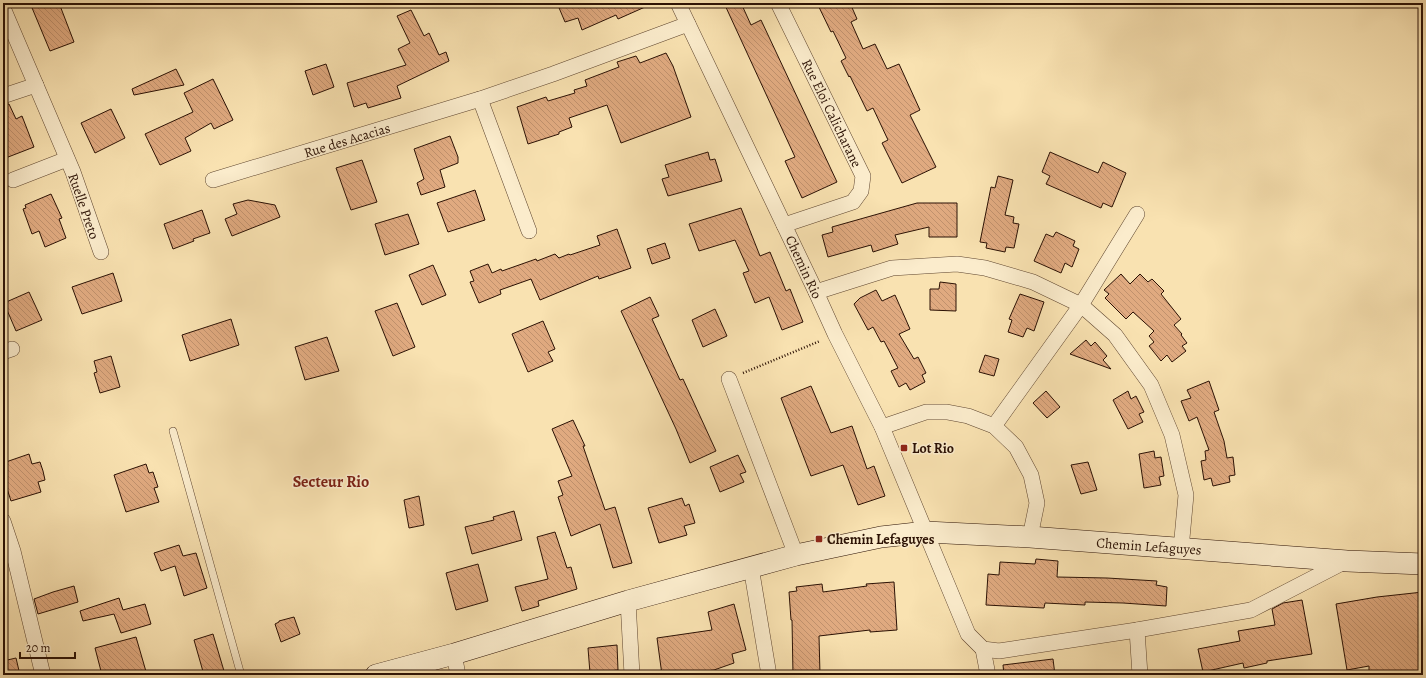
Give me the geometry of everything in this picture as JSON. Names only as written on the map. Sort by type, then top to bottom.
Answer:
[{"type":"main road","name":"Chemin Lefaguyes","points":[[376,675],[454,654],[628,601],[796,555],[881,537],[926,532],[1030,537],[1347,561],[1423,564]]},
{"type":"street","name":"Chemin Rio","points":[[678,3],[835,334],[882,428],[926,532]]},
{"type":"street","name":"Rue Eloi Calicharane","points":[[778,3],[862,176],[861,191],[853,202],[784,225]]},
{"type":"street","name":"Ruelle Preto","points":[[3,8],[67,159],[100,252]]},
{"type":"street","name":"Rue des Acacias","points":[[213,180],[480,99],[553,74],[688,24]]},
{"type":"street","points":[[3,96],[36,85]]},
{"type":"street","points":[[480,99],[529,231]]},
{"type":"street","name":"Ruelle Preto","points":[[13,180],[67,159]]},
{"type":"street","points":[[994,426],[1081,305],[1137,214]]},
{"type":"street","points":[[816,292],[892,268],[957,264],[985,268],[1033,282],[1081,305],[1115,335],[1151,385],[1172,436],[1186,495],[1181,549]]},
{"type":"street","points":[[729,379],[796,555]]},
{"type":"street","points":[[882,428],[926,412],[947,412],[968,416],[994,426],[1016,447],[1031,475],[1037,503],[1030,537]]},
{"type":"street","points":[[3,521],[13,551],[43,675]]},
{"type":"street","points":[[926,532],[968,634],[983,649],[988,675]]},
{"type":"street","name":"Chemin Lefaguyes","points":[[983,649],[1000,651],[1137,630],[1251,610],[1347,561]]},
{"type":"street","points":[[751,567],[769,675]]},
{"type":"street","points":[[628,601],[632,675]]},
{"type":"street","points":[[1137,630],[1140,675]]},
{"type":"street","points":[[454,654],[458,675]]},
{"type":"lane","points":[[173,431],[241,675]]},
{"type":"path","points":[[729,379],[835,334]]},
{"type":"building","points":[[30,3],[59,3],[74,42],[50,51]]},
{"type":"building","points":[[557,3],[654,3],[618,19],[616,15],[582,30],[578,18],[565,22]]},
{"type":"building","points":[[724,3],[741,3],[751,25],[761,20],[837,182],[802,198],[785,161],[795,157]]},
{"type":"building","points":[[817,3],[850,3],[857,19],[851,22],[863,49],[875,44],[887,69],[899,64],[920,110],[910,115],[936,167],[902,183],[882,143],[888,140],[873,108],[867,111],[841,61],[846,58]]},
{"type":"building","points":[[411,10],[424,36],[429,33],[439,55],[446,52],[449,61],[397,86],[401,98],[368,108],[366,103],[354,107],[347,83],[406,65],[398,49],[410,43],[397,16]]},
{"type":"building","points":[[666,53],[673,66],[691,117],[621,143],[607,105],[569,118],[572,127],[559,132],[559,134],[528,144],[517,107],[546,97],[548,101],[575,93],[574,90],[587,86],[585,80],[619,67],[617,62],[636,56],[640,63]]},
{"type":"building","points":[[326,64],[334,87],[313,95],[305,71]]},
{"type":"building","points":[[176,69],[184,85],[134,95],[132,89]]},
{"type":"building","points":[[213,79],[233,120],[214,129],[211,123],[185,138],[191,151],[160,165],[145,134],[193,112],[184,93]]},
{"type":"building","points":[[9,104],[16,119],[22,116],[34,147],[3,159],[3,105]]},
{"type":"building","points":[[111,109],[125,138],[95,153],[81,123]]},
{"type":"building","points":[[450,136],[458,157],[458,163],[440,170],[445,187],[421,195],[417,183],[424,179],[414,149]]},
{"type":"building","points":[[708,152],[710,160],[715,159],[722,181],[668,196],[662,179],[669,177],[665,165]]},
{"type":"building","points":[[1050,152],[1098,173],[1103,162],[1126,173],[1112,207],[1103,203],[1101,208],[1046,184],[1050,176],[1042,172]]},
{"type":"building","points":[[362,160],[377,202],[351,210],[336,168]]},
{"type":"building","points":[[998,176],[1013,180],[1005,215],[1014,217],[1013,223],[1019,224],[1014,248],[1006,247],[1005,252],[986,248],[987,243],[980,242],[991,187],[995,188]]},
{"type":"building","points":[[475,190],[485,220],[448,232],[437,203]]},
{"type":"building","points":[[51,194],[62,218],[59,219],[66,238],[45,247],[39,231],[32,234],[23,209],[26,208],[25,205]]},
{"type":"building","points":[[248,200],[275,205],[280,217],[232,236],[225,219],[237,214],[233,204]]},
{"type":"building","points":[[917,203],[957,203],[957,237],[929,237],[929,227],[895,235],[898,244],[873,252],[871,245],[828,257],[822,235],[833,232],[832,227]]},
{"type":"building","points":[[741,208],[760,256],[770,252],[786,291],[790,289],[803,322],[782,330],[769,297],[755,303],[743,273],[749,271],[735,240],[699,251],[689,224]]},
{"type":"building","points":[[202,210],[210,233],[193,239],[194,241],[173,249],[164,224]]},
{"type":"building","points":[[408,214],[419,244],[385,255],[375,224]]},
{"type":"building","points":[[617,229],[631,268],[599,279],[598,276],[540,300],[531,279],[500,290],[501,294],[479,303],[470,282],[474,281],[470,271],[488,264],[492,273],[536,259],[537,261],[555,254],[559,258],[569,254],[570,255],[600,245],[597,236]]},
{"type":"building","points":[[1056,232],[1075,241],[1073,246],[1079,249],[1072,267],[1065,263],[1061,273],[1034,261],[1046,234],[1053,237]]},
{"type":"building","points":[[665,243],[670,258],[652,264],[647,249]]},
{"type":"building","points":[[433,265],[446,295],[422,305],[409,275]]},
{"type":"building","points":[[113,273],[122,301],[82,314],[72,287]]},
{"type":"building","points":[[1121,274],[1130,284],[1140,274],[1148,282],[1152,279],[1164,291],[1161,294],[1181,319],[1174,325],[1182,334],[1181,335],[1187,343],[1182,346],[1186,351],[1172,362],[1167,355],[1161,361],[1149,346],[1154,342],[1149,336],[1154,331],[1133,312],[1126,319],[1105,298],[1109,294],[1104,290]]},
{"type":"building","points":[[940,282],[956,284],[956,311],[930,310],[930,289],[939,289]]},
{"type":"building","points":[[876,290],[882,301],[895,295],[910,329],[899,334],[914,359],[918,357],[926,373],[922,375],[925,382],[910,390],[906,383],[899,387],[891,371],[898,368],[884,341],[881,342],[873,327],[868,330],[854,304],[860,298]]},
{"type":"building","points":[[29,292],[42,320],[16,331],[4,303]]},
{"type":"building","points":[[1020,294],[1044,302],[1034,331],[1027,328],[1023,337],[1008,332],[1012,320],[1009,319]]},
{"type":"building","points":[[650,297],[659,316],[652,319],[680,380],[683,379],[716,451],[690,463],[676,429],[621,311]]},
{"type":"building","points":[[397,303],[415,347],[393,356],[375,311]]},
{"type":"building","points":[[715,309],[727,336],[703,347],[692,320]]},
{"type":"building","points":[[231,319],[239,345],[190,361],[182,335]]},
{"type":"building","points":[[543,321],[555,349],[548,352],[553,361],[528,372],[512,334]]},
{"type":"building","points":[[327,337],[339,371],[305,380],[295,347]]},
{"type":"building","points":[[1086,340],[1091,346],[1095,342],[1107,356],[1103,360],[1111,369],[1070,354]]},
{"type":"building","points":[[985,355],[999,359],[994,376],[979,372]]},
{"type":"building","points":[[111,356],[120,387],[100,393],[94,373],[97,372],[94,361]]},
{"type":"building","points":[[1209,381],[1219,410],[1214,412],[1224,441],[1227,458],[1233,457],[1235,475],[1229,476],[1230,482],[1213,486],[1211,478],[1204,480],[1201,461],[1206,460],[1205,451],[1209,450],[1197,417],[1189,421],[1181,401],[1191,398],[1187,390]]},
{"type":"building","points":[[811,386],[831,433],[852,426],[867,469],[874,466],[885,496],[858,505],[843,465],[811,476],[781,398]]},
{"type":"building","points":[[1046,391],[1060,407],[1047,418],[1033,403]]},
{"type":"building","points":[[1128,391],[1131,399],[1136,396],[1144,412],[1139,414],[1143,422],[1128,429],[1113,400]]},
{"type":"building","points":[[573,420],[585,446],[583,446],[605,510],[615,507],[632,563],[613,568],[600,524],[571,536],[558,497],[563,495],[558,481],[572,476],[552,429]]},
{"type":"building","points":[[1154,451],[1155,458],[1161,457],[1164,476],[1159,477],[1161,485],[1144,488],[1139,454]]},
{"type":"building","points":[[29,454],[32,464],[40,462],[43,471],[45,480],[38,482],[41,492],[11,501],[3,476],[3,463]]},
{"type":"building","points":[[738,455],[746,472],[740,474],[744,482],[720,492],[710,467]]},
{"type":"building","points":[[1088,462],[1097,490],[1081,494],[1071,465]]},
{"type":"building","points":[[146,464],[149,473],[153,472],[158,487],[154,488],[159,502],[126,512],[114,475]]},
{"type":"building","points":[[419,496],[424,525],[409,528],[404,500]]},
{"type":"building","points":[[682,498],[685,506],[689,504],[695,523],[684,526],[687,535],[659,543],[648,508]]},
{"type":"building","points":[[514,511],[522,540],[472,554],[465,527],[494,520],[493,517]]},
{"type":"building","points":[[555,532],[567,568],[571,567],[577,589],[538,601],[539,606],[522,611],[515,587],[548,579],[537,537]]},
{"type":"building","points":[[179,545],[183,556],[196,553],[207,588],[184,596],[175,566],[161,571],[154,553]]},
{"type":"building","points":[[1036,559],[1058,561],[1057,577],[1157,581],[1156,585],[1167,587],[1166,606],[1085,602],[1085,605],[1045,603],[1044,608],[986,605],[988,574],[999,575],[1000,562],[1035,564]]},
{"type":"building","points":[[478,564],[488,601],[456,610],[446,573]]},
{"type":"building","points":[[894,582],[897,630],[870,632],[870,630],[819,636],[820,675],[793,675],[792,620],[789,592],[797,591],[796,587],[822,584],[823,592],[867,586],[866,584]]},
{"type":"building","points":[[74,586],[78,602],[38,614],[34,599]]},
{"type":"building","points":[[1423,592],[1422,675],[1369,675],[1369,666],[1347,670],[1336,604],[1377,597]]},
{"type":"building","points":[[119,598],[123,610],[145,604],[151,624],[121,633],[114,614],[83,621],[80,611]]},
{"type":"building","points":[[1302,600],[1312,654],[1267,661],[1267,663],[1244,668],[1243,663],[1203,672],[1198,649],[1240,641],[1238,631],[1275,625],[1272,609],[1283,603]]},
{"type":"building","points":[[734,604],[746,650],[732,654],[734,663],[714,670],[676,675],[662,675],[657,638],[712,630],[708,612]]},
{"type":"building","points":[[294,617],[300,634],[281,642],[275,624],[279,621]]},
{"type":"building","points":[[213,634],[224,671],[204,675],[194,640]]},
{"type":"building","points":[[136,637],[147,675],[102,675],[95,648]]},
{"type":"building","points":[[617,645],[618,670],[590,673],[588,648]]},
{"type":"building","points":[[16,658],[20,675],[3,675],[3,661]]},
{"type":"building","points":[[1053,659],[1055,675],[1004,675],[1003,665]]},
{"type":"place","name":"Lot Rio","points":[[904,448]]},
{"type":"place","name":"Chemin Lefaguyes","points":[[819,539]]},
{"type":"district","name":"Secteur Rio","points":[[331,481]]}]
